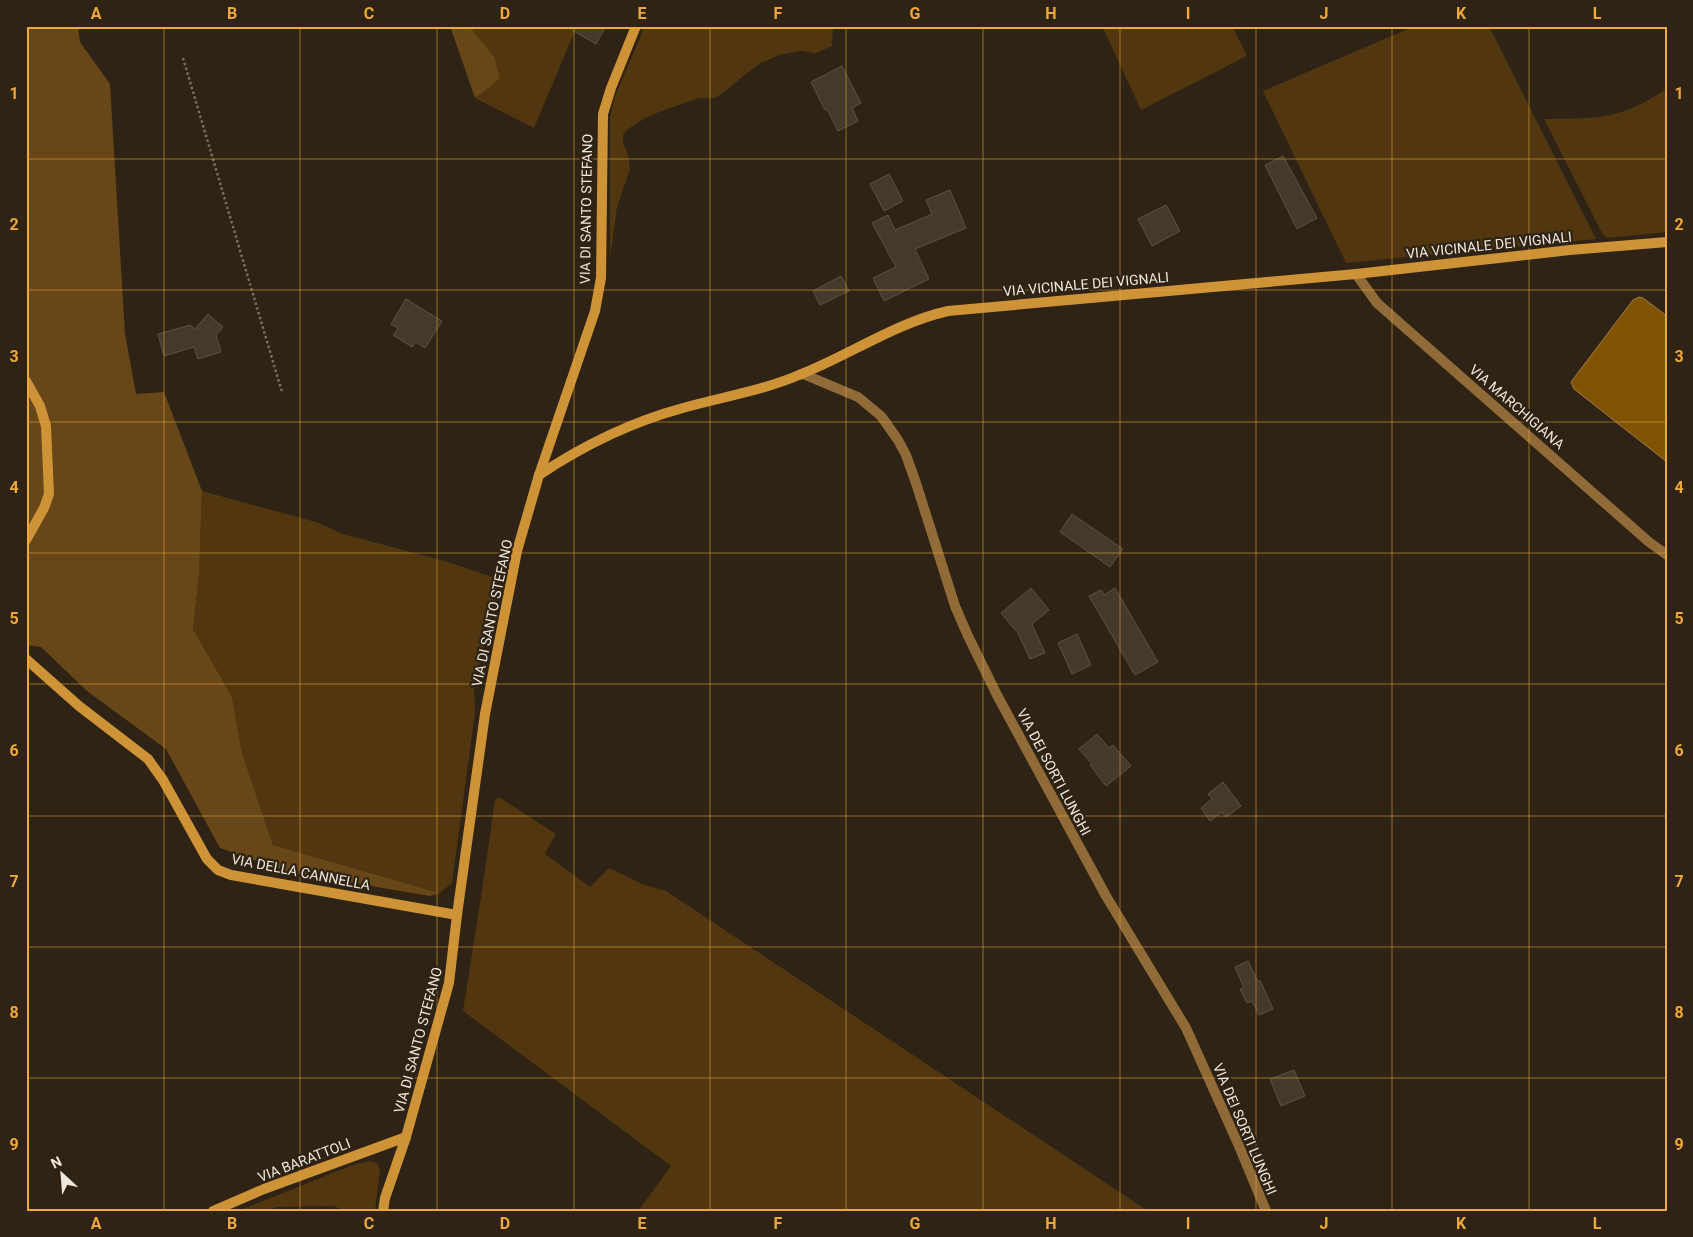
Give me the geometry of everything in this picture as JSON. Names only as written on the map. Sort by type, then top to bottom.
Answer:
[{"type":"street","name":"VIA DI SANTO STEFANO","points":[[383,1211],[385,1198],[406,1137],[449,984],[485,714],[517,552],[539,475],[595,311],[601,278],[603,114],[611,88],[636,26]]},
{"type":"street","name":"VIA VICINALE DEI VIGNALI","points":[[539,475],[584,447],[649,418],[684,407],[774,385],[803,374],[898,328],[928,316],[948,311],[1356,274],[1570,250],[1667,242]]},
{"type":"street","name":"VIA MARCHIGIANA","points":[[1356,274],[1377,303],[1667,555]]},
{"type":"street","name":"VIA DEI SORTI LUNGHI","points":[[803,374],[858,397],[880,416],[898,440],[906,455],[916,483],[953,600],[968,636],[997,695],[1106,896],[1186,1028],[1266,1211]]},
{"type":"street","points":[[26,381],[40,406],[46,426],[49,494],[44,508],[26,540]]},
{"type":"street","name":"VIA DELLA CANNELLA","points":[[26,659],[79,706],[148,759],[163,780],[207,859],[218,870],[231,875],[457,915]]},
{"type":"street","name":"VIA BARATTOLI","points":[[213,1211],[406,1137]]},
{"type":"path","points":[[182,58],[282,392]]},
{"type":"shaded area","points":[[26,26],[78,26],[80,42],[110,84],[125,334],[136,394],[164,392],[202,491],[199,575],[193,629],[232,697],[242,753],[273,845],[440,893],[430,896],[288,872],[220,848],[166,749],[87,691],[41,647],[26,645]]},
{"type":"shaded area","points":[[450,26],[469,26],[494,57],[500,78],[475,98]]},
{"type":"shaded area","points":[[469,26],[577,26],[534,128],[475,98],[490,87]]},
{"type":"shaded area","points":[[645,26],[833,27],[832,46],[817,53],[800,51],[779,55],[759,64],[715,98],[699,98],[667,109],[647,117],[628,129],[623,135],[623,143],[628,154],[630,169],[617,207],[610,259],[610,117],[615,96]]},
{"type":"shaded area","points":[[1102,26],[1232,26],[1247,56],[1141,110]]},
{"type":"shaded area","points":[[1415,26],[1489,26],[1596,239],[1346,263],[1263,91]]},
{"type":"shaded area","points":[[1667,88],[1667,232],[1607,238],[1602,233],[1544,119],[1591,118],[1609,115],[1637,106]]},
{"type":"shaded area","points":[[1639,297],[1667,316],[1667,462],[1574,389],[1571,382],[1633,300]]},
{"type":"shaded area","points":[[202,491],[316,522],[343,534],[445,561],[492,577],[496,582],[496,594],[474,688],[475,713],[452,883],[440,893],[273,845],[242,753],[232,697],[193,629],[199,575]]},
{"type":"shaded area","points":[[499,797],[556,834],[545,854],[590,887],[609,868],[642,884],[666,891],[1148,1211],[638,1211],[671,1166],[463,1011],[495,800]]},
{"type":"shaded area","points":[[369,1161],[377,1163],[380,1169],[375,1211],[348,1211],[333,1206],[277,1207],[265,1211],[238,1211],[350,1166]]},
{"type":"building","points":[[565,26],[606,26],[596,44]]},
{"type":"building","points":[[842,66],[861,103],[852,108],[858,121],[838,131],[811,82]]},
{"type":"building","points":[[1283,156],[1317,218],[1297,229],[1265,165]]},
{"type":"building","points":[[889,174],[903,201],[884,211],[870,184]]},
{"type":"building","points":[[950,190],[966,228],[915,249],[929,279],[884,301],[873,278],[896,267],[872,223],[888,215],[895,230],[932,214],[926,200]]},
{"type":"building","points":[[1166,205],[1180,231],[1152,246],[1138,219]]},
{"type":"building","points":[[841,276],[849,291],[820,305],[813,291]]},
{"type":"building","points":[[406,299],[442,321],[425,348],[416,342],[412,347],[393,335],[398,328],[391,324]]},
{"type":"building","points":[[208,314],[223,327],[216,335],[221,352],[198,359],[194,347],[164,356],[158,334],[190,325],[195,329]]},
{"type":"building","points":[[1072,514],[1123,549],[1110,567],[1060,532]]},
{"type":"building","points":[[1031,588],[1049,610],[1032,624],[1045,653],[1030,659],[1018,633],[1001,613]]},
{"type":"building","points":[[1115,588],[1158,662],[1135,675],[1089,596],[1101,590],[1104,595]]},
{"type":"building","points":[[1077,634],[1091,665],[1072,674],[1058,643]]},
{"type":"building","points":[[1097,734],[1109,748],[1113,745],[1131,766],[1106,786],[1090,765],[1092,764],[1079,749]]},
{"type":"building","points":[[1223,782],[1241,806],[1226,817],[1222,812],[1210,821],[1201,808],[1212,799],[1208,794]]},
{"type":"building","points":[[1248,961],[1258,982],[1260,980],[1273,1009],[1259,1015],[1252,1001],[1247,1003],[1240,989],[1244,988],[1235,967]]},
{"type":"building","points":[[1294,1070],[1305,1096],[1281,1106],[1270,1079]]}]
